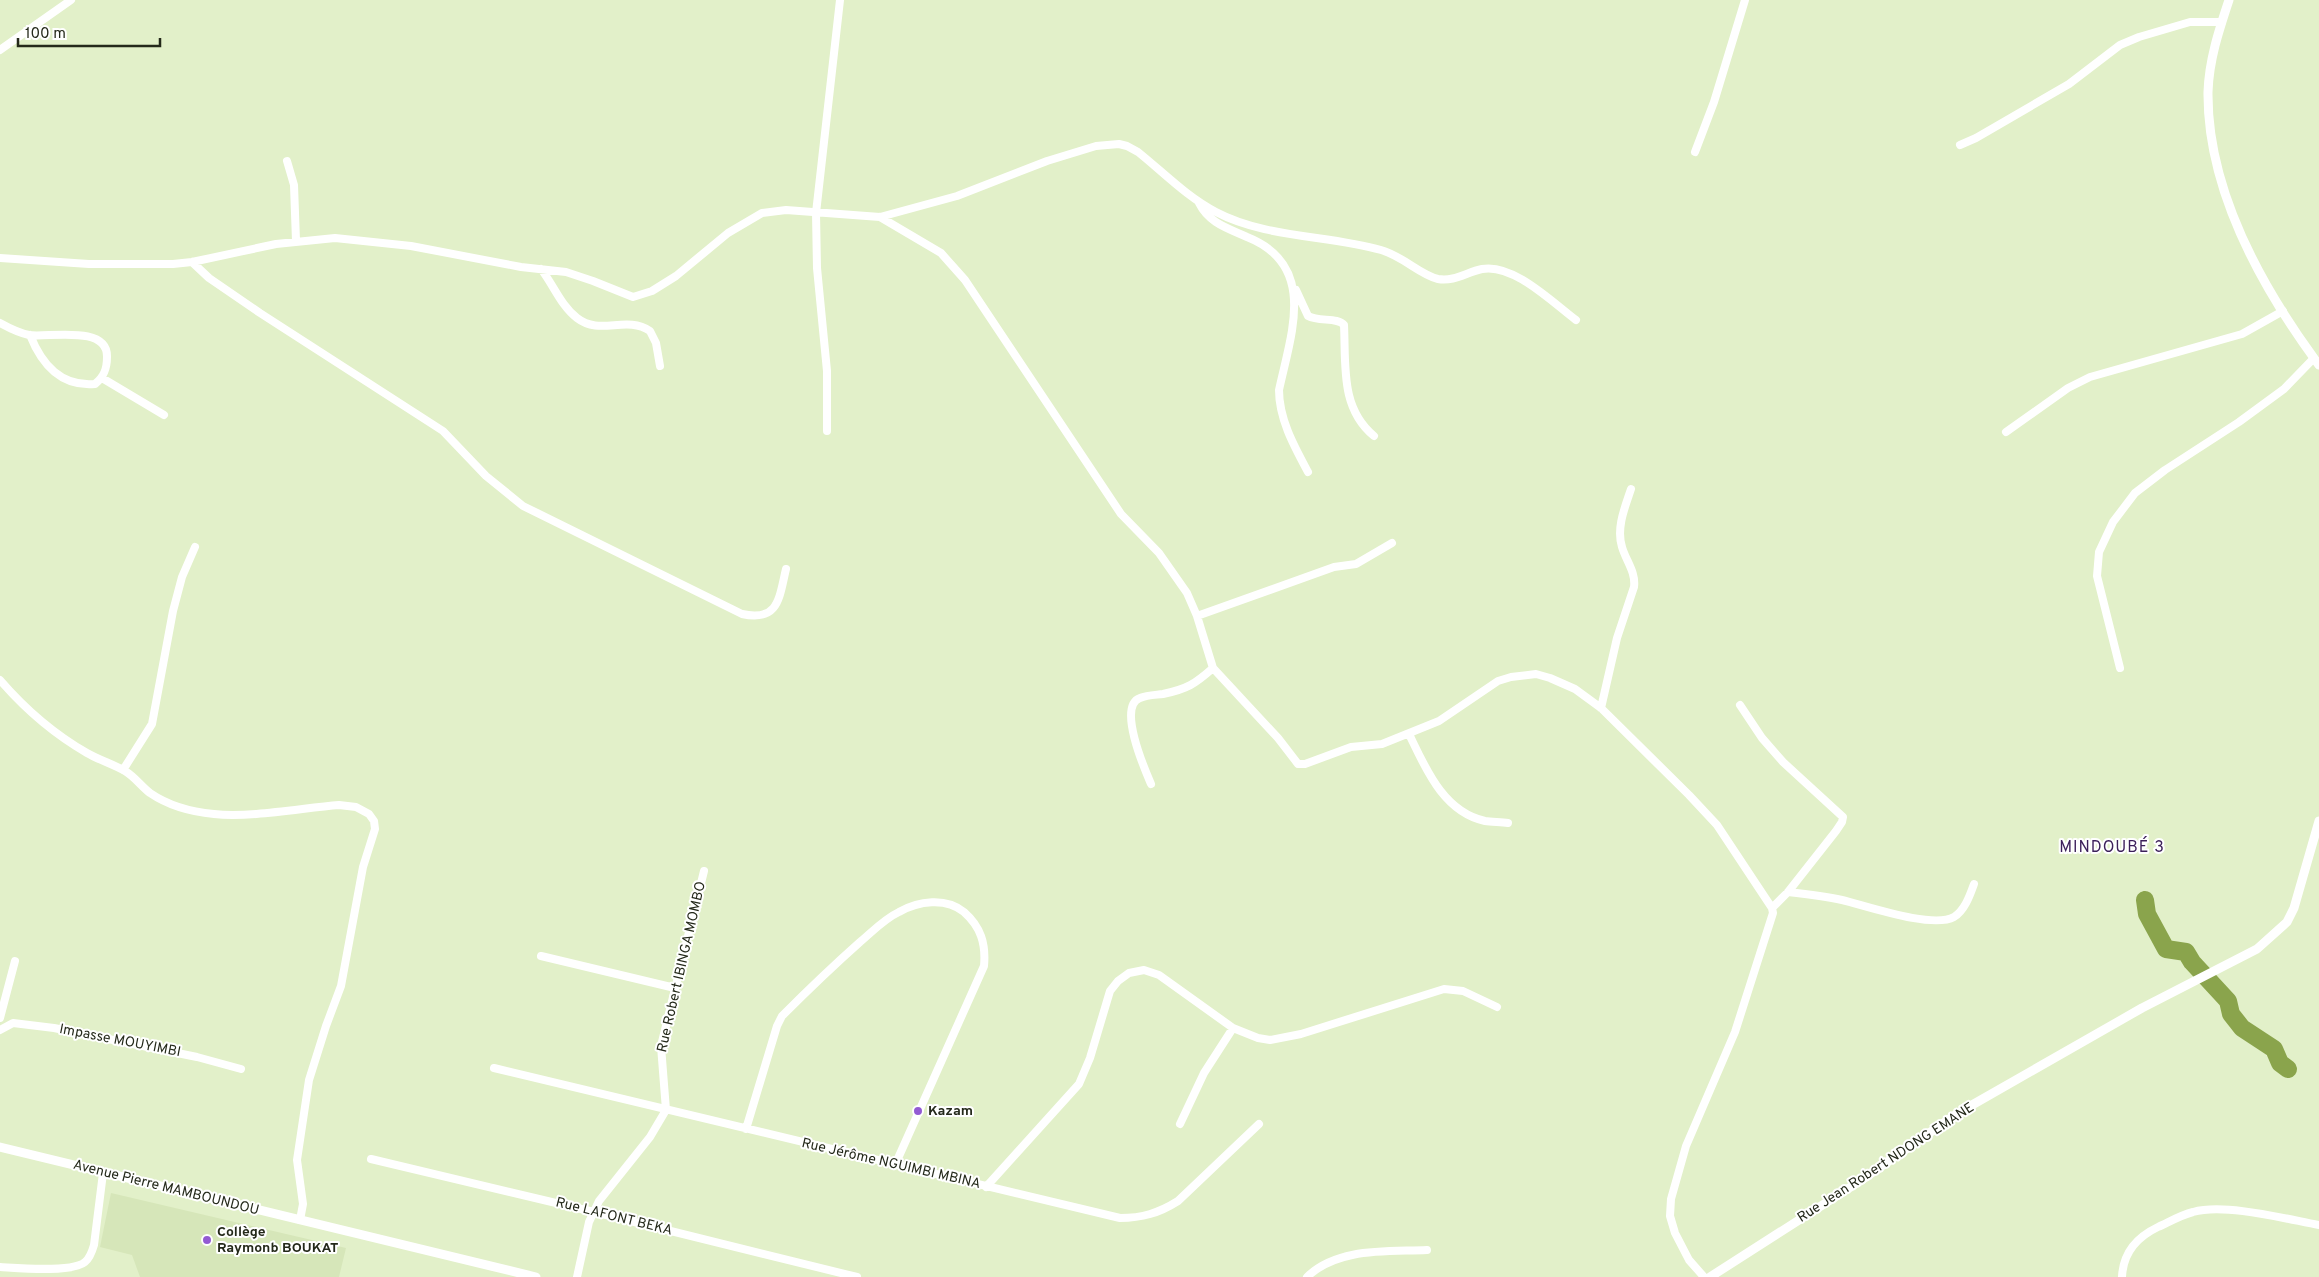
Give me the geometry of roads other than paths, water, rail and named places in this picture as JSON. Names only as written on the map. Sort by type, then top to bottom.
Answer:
[{"type":"street","points":[[0,50],[71,0]]},
{"type":"street","points":[[827,431],[827,371],[817,268],[816,212],[840,0]]},
{"type":"street","points":[[1696,152],[1714,102],[1745,0]]},
{"type":"street","points":[[2120,668],[2097,576],[2099,552],[2113,522],[2135,493],[2165,470],[2239,422],[2318,363],[2283,311],[2255,262],[2236,222],[2216,161],[2210,128],[2208,92],[2211,65],[2229,0]]},
{"type":"street","points":[[1960,145],[1976,138],[2069,84],[2120,46],[2139,37],[2190,22],[2205,20],[2222,22]]},
{"type":"street","points":[[0,258],[89,264],[192,262],[296,241],[335,238],[402,245],[521,267],[578,275],[625,295],[643,296],[676,276],[728,233],[762,214],[776,210],[880,217],[957,196],[1047,161],[1104,144],[1127,146],[1138,152],[1200,203],[1217,213],[1247,224],[1382,250],[1399,256],[1436,278],[1456,278],[1482,269],[1502,270],[1529,284],[1576,320]]},
{"type":"street","points":[[288,161],[294,185],[296,241]]},
{"type":"street","points":[[1200,203],[1205,215],[1217,224],[1258,241],[1272,252],[1289,275],[1294,290],[1294,326],[1279,390],[1279,400],[1280,410],[1308,472]]},
{"type":"street","points":[[880,217],[932,247],[952,263],[1121,514],[1159,553],[1187,593],[1197,616],[1213,668],[1278,738],[1298,764],[1304,764],[1351,747],[1382,744],[1409,734],[1439,721],[1486,688],[1511,677],[1536,674],[1550,678],[1575,690],[1600,708],[1717,825],[1772,908],[1771,925],[1738,1024],[1686,1146],[1671,1199],[1670,1216],[1674,1232],[1689,1260],[1704,1277]]},
{"type":"street","points":[[192,262],[209,278],[260,313],[443,431],[453,439],[476,467],[504,493],[543,518],[633,559],[735,611],[756,617],[766,615],[774,609],[779,599],[786,569]]},
{"type":"street","points":[[541,269],[564,304],[584,323],[600,328],[619,323],[629,324],[650,332],[656,343],[660,366]]},
{"type":"street","points":[[1294,290],[1298,291],[1308,316],[1317,320],[1338,320],[1344,325],[1346,380],[1352,408],[1364,428],[1374,436]]},
{"type":"street","points":[[2006,432],[2068,388],[2090,377],[2242,334],[2283,311]]},
{"type":"street","points":[[0,323],[30,335],[69,334],[94,339],[102,344],[108,354],[107,368],[102,378],[95,384],[77,384],[53,373],[42,360],[30,335]]},
{"type":"street","points":[[102,378],[164,415]]},
{"type":"street","points":[[1600,708],[1617,638],[1635,580],[1621,546],[1620,537],[1621,519],[1631,489]]},
{"type":"street","points":[[1197,616],[1334,567],[1356,564],[1392,543]]},
{"type":"street","points":[[123,770],[152,724],[173,610],[182,577],[195,547]]},
{"type":"street","points":[[1151,784],[1137,749],[1131,721],[1132,706],[1138,698],[1190,687],[1213,668]]},
{"type":"street","points":[[0,680],[12,694],[62,737],[89,754],[123,770],[136,778],[149,792],[179,808],[216,814],[237,814],[339,805],[356,807],[369,814],[374,821],[375,829],[363,867],[341,986],[326,1026],[310,1080],[297,1160],[303,1204],[300,1220]]},
{"type":"street","points":[[1740,706],[1762,738],[1783,762],[1843,817],[1836,831],[1818,851],[1788,892],[1772,908]]},
{"type":"street","points":[[1409,734],[1435,784],[1449,800],[1465,812],[1484,820],[1508,823]]},
{"type":"street","name":"Rue Jean Robert NDONG EMANE","points":[[1710,1277],[1860,1182],[1958,1113],[2142,1008],[2257,949],[2287,922],[2294,908],[2319,821]]},
{"type":"street","name":"Rue Robert IBINGA MOMBO","points":[[666,1110],[661,1046],[704,871]]},
{"type":"street","points":[[1788,892],[1841,900],[1923,920],[1943,921],[1955,916],[1964,907],[1974,884]]},
{"type":"street","points":[[746,1129],[782,1016],[846,954],[898,912],[917,904],[939,902],[960,908],[974,921],[982,937],[985,951],[984,966],[895,1165]]},
{"type":"street","points":[[541,956],[675,988]]},
{"type":"street","points":[[0,1018],[15,960]]},
{"type":"street","points":[[986,1187],[1079,1084],[1090,1058],[1110,991],[1118,981],[1129,973],[1144,970],[1158,975],[1233,1028],[1258,1038],[1270,1040],[1285,1038],[1415,997],[1449,989],[1463,991],[1497,1007]]},
{"type":"street","name":"Impasse MOUYIMBI","points":[[0,1030],[14,1023],[54,1028],[197,1056],[241,1069]]},
{"type":"street","points":[[1180,1124],[1204,1072],[1233,1028]]},
{"type":"street","name":"Rue Jérôme NGUIMBI MBINA","points":[[494,1068],[1120,1218],[1147,1216],[1163,1211],[1178,1201],[1259,1124]]},
{"type":"street","points":[[577,1277],[589,1222],[594,1212],[600,1201],[650,1137],[666,1110]]},
{"type":"street","name":"Avenue Pierre MAMBOUNDOU","points":[[0,1147],[536,1277]]},
{"type":"street","name":"Rue LAFONT BEKA","points":[[370,1160],[594,1212],[857,1277]]},
{"type":"street","points":[[0,1268],[72,1268],[84,1263],[91,1254],[103,1173]]},
{"type":"street","points":[[2122,1277],[2122,1266],[2131,1248],[2143,1234],[2194,1212],[2224,1210],[2319,1226]]},
{"type":"street","points":[[1307,1277],[1327,1262],[1342,1257],[1378,1252],[1427,1250]]},
{"type":"waterway","points":[[2145,900],[2147,914],[2166,949],[2186,952],[2192,962],[2228,1001],[2231,1014],[2242,1028],[2274,1049],[2280,1063],[2288,1069]]},
{"type":"place","name":"Kazam","points":[[918,1111]]},
{"type":"place","name":"Collège Raymonb BOUKAT","points":[[207,1240]]},
{"type":"district","name":"MINDOUBÉ 3","points":[[2112,848]]}]
